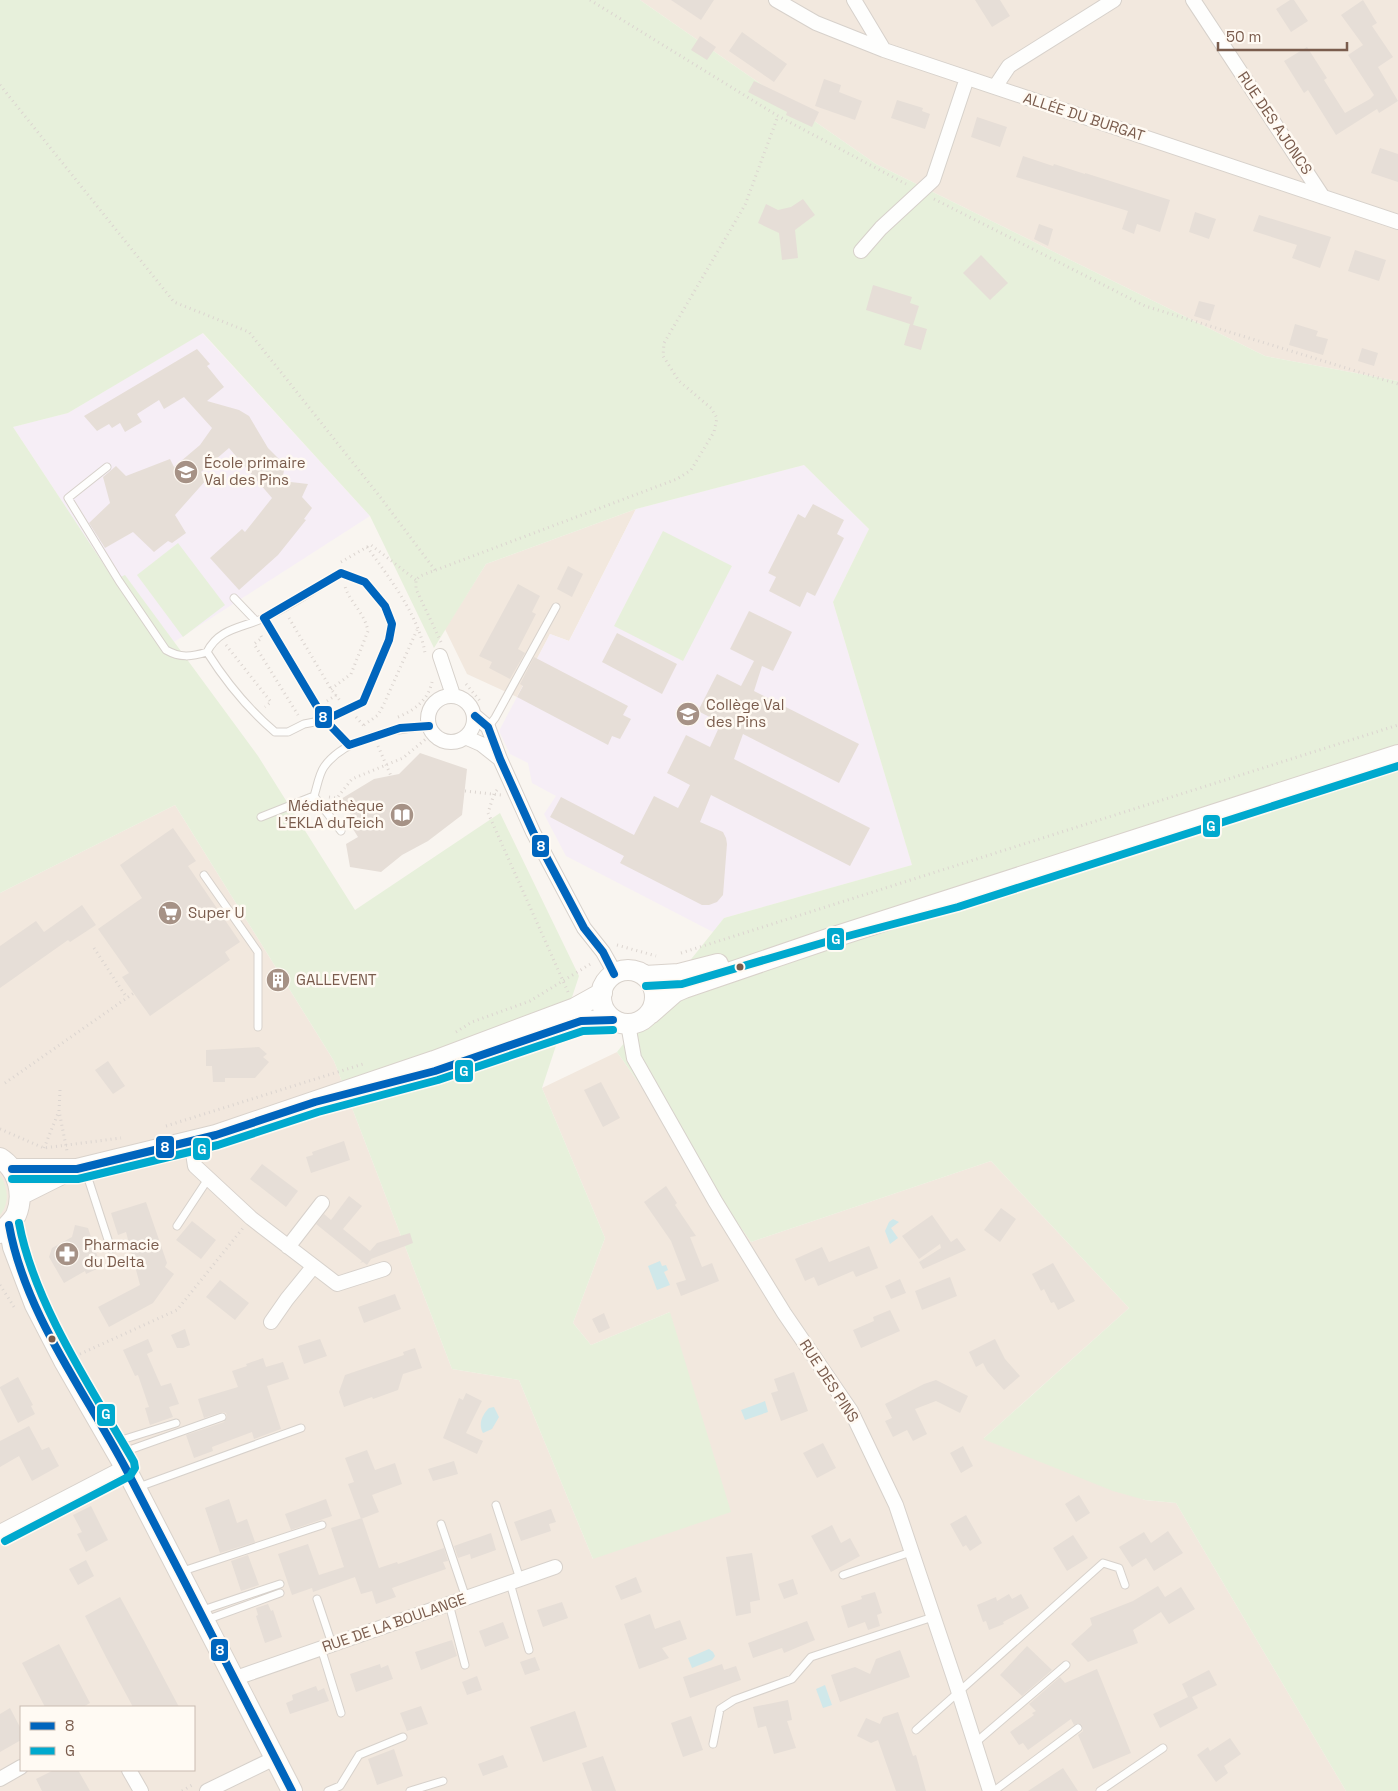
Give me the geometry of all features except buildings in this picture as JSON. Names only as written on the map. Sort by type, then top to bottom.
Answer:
[{"type":"main road","points":[[315,1102],[436,1071],[581,1021],[636,1023],[650,1014],[675,992],[828,939],[1398,755]]},
{"type":"main road","points":[[621,1022],[603,1008],[602,993],[608,979],[614,974],[630,970],[645,976],[679,974],[826,930],[955,898]]},
{"type":"main road","points":[[645,976],[654,990],[655,998],[650,1014]]},
{"type":"main road","points":[[20,1195],[78,1168],[216,1135],[434,1061],[575,1008],[602,993]]},
{"type":"main road","points":[[6,1164],[78,1168]]},
{"type":"main road","points":[[6,1164],[18,1182],[20,1195],[15,1216],[5,1229],[35,1305],[64,1361],[136,1488],[292,1791]]},
{"type":"main road","points":[[0,1254],[22,1273]]},
{"type":"street","name":"ALLÉE DU BURGAT","points":[[776,0],[816,23],[884,50],[1398,222]]},
{"type":"street","points":[[854,0],[884,50]]},
{"type":"street","points":[[995,87],[1009,66],[1114,0]]},
{"type":"street","name":"RUE DES AJONCS","points":[[1192,0],[1323,197]]},
{"type":"street","points":[[861,251],[881,228],[933,180],[967,78]]},
{"type":"street","points":[[442,662],[453,695]]},
{"type":"street","points":[[453,695],[461,697],[468,702],[474,716],[472,731],[465,738],[452,742],[438,738],[431,729],[428,718],[433,704],[438,699],[453,695]]},
{"type":"street","points":[[474,716],[492,722],[500,760],[533,832],[584,928],[603,952],[614,974]]},
{"type":"street","points":[[465,738],[481,744],[500,760]]},
{"type":"street","name":"RUE DES PINS","points":[[621,1022],[634,1058],[715,1201],[784,1313],[850,1411],[896,1505],[990,1791]]},
{"type":"street","points":[[191,1141],[195,1166],[208,1179],[251,1218],[337,1284],[384,1269]]},
{"type":"street","points":[[288,1247],[322,1203]]},
{"type":"street","points":[[271,1322],[313,1266]]},
{"type":"street","points":[[0,1532],[118,1455]]},
{"type":"street","name":"RUE DE LA BOULANGE","points":[[234,1679],[555,1567]]},
{"type":"street","points":[[207,1791],[275,1758]]},
{"type":"street","points":[[0,1779],[20,1768]]},
{"type":"street","points":[[130,1771],[141,1791]]},
{"type":"lane","points":[[107,467],[68,498],[119,581],[166,650],[176,656],[192,657],[207,652],[212,642],[231,630],[264,618],[341,573],[365,582],[385,606],[392,624],[389,640],[363,702],[324,720],[304,724],[288,732],[275,732],[258,717],[219,672],[207,652]]},
{"type":"lane","points":[[234,598],[256,621]]},
{"type":"lane","points":[[492,722],[556,607]]},
{"type":"lane","points":[[264,618],[324,720],[350,745]]},
{"type":"lane","points":[[314,796],[323,768],[337,754],[350,745],[400,728],[431,729]]},
{"type":"lane","points":[[260,817],[314,796]]},
{"type":"lane","points":[[314,796],[341,831]]},
{"type":"lane","points":[[204,875],[258,952],[258,1026]]},
{"type":"lane","points":[[78,1168],[111,1249]]},
{"type":"lane","points":[[177,1226],[208,1179]]},
{"type":"lane","points":[[118,1455],[222,1417]]},
{"type":"lane","points":[[118,1455],[176,1423]]},
{"type":"lane","points":[[136,1488],[300,1428]]},
{"type":"lane","points":[[496,1505],[515,1581],[529,1650]]},
{"type":"lane","points":[[441,1524],[466,1598]]},
{"type":"lane","points":[[179,1573],[322,1525]]},
{"type":"lane","points":[[843,1575],[912,1552]]},
{"type":"lane","points":[[916,1730],[1104,1563],[1119,1568],[1125,1585]]},
{"type":"lane","points":[[202,1616],[280,1584]]},
{"type":"lane","points":[[202,1616],[280,1593]]},
{"type":"lane","points":[[317,1599],[342,1713]]},
{"type":"lane","points":[[449,1604],[465,1665]]},
{"type":"lane","points":[[713,1744],[720,1709],[734,1700],[792,1679],[810,1657],[933,1617]]},
{"type":"lane","points":[[975,1744],[1066,1665]]},
{"type":"lane","points":[[994,1791],[1078,1728]]},
{"type":"lane","points":[[328,1791],[340,1786],[359,1755],[403,1737]]},
{"type":"lane","points":[[1100,1791],[1163,1748]]},
{"type":"lane","points":[[410,1791],[443,1781]]},
{"type":"path","points":[[590,0],[778,116],[921,192],[1145,306],[1398,384]]},
{"type":"path","points":[[0,85],[174,302],[248,332],[381,498],[435,570]]},
{"type":"path","points":[[394,719],[412,711],[420,704],[430,689],[432,669],[442,662],[446,654],[433,622],[416,589],[416,580],[420,576],[678,479],[690,470],[714,432],[717,418],[711,408],[679,381],[663,356],[664,343],[745,205],[778,116]]},
{"type":"path","points":[[331,689],[351,674],[368,631],[367,623],[359,608],[346,591],[341,573],[336,565],[371,545],[416,580]]},
{"type":"path","points":[[367,548],[395,585],[423,640],[425,655]]},
{"type":"path","points":[[281,608],[331,689],[374,736],[391,776]]},
{"type":"path","points":[[241,626],[245,634]]},
{"type":"path","points":[[364,726],[378,715],[417,629]]},
{"type":"path","points":[[260,711],[271,702],[226,645],[251,632],[260,635],[262,638],[254,644],[299,716],[336,695]]},
{"type":"path","points":[[442,662],[455,665],[492,722]]},
{"type":"path","points":[[680,953],[1398,725]]},
{"type":"path","points":[[314,796],[337,798],[352,779],[403,758],[431,729]]},
{"type":"path","points":[[509,780],[500,786],[494,794],[488,813],[575,1008]]},
{"type":"path","points":[[465,791],[517,796]]},
{"type":"path","points":[[452,1035],[472,1022],[530,1001],[597,959],[609,947],[617,945],[664,958]]},
{"type":"path","points":[[94,948],[127,998]]},
{"type":"path","points":[[5,1084],[134,993]]},
{"type":"path","points":[[160,1128],[372,1061]]},
{"type":"path","points":[[60,1090],[59,1111],[66,1144],[78,1168]]},
{"type":"path","points":[[44,1148],[59,1111]]},
{"type":"path","points":[[0,1129],[44,1148],[127,1137]]},
{"type":"path","points":[[64,1361],[177,1310],[251,1218]]},
{"type":"shaded area","points":[[640,0],[1398,0],[1398,381],[1265,356],[876,164]]},
{"type":"shaded area","name":"École primaire Val des Pins","points":[[202,333],[370,516],[174,642],[125,576],[114,580],[13,427],[68,413]]},
{"type":"shaded area","name":"Collège Val des Pins","points":[[804,465],[869,529],[833,602],[912,865],[724,918],[713,932],[566,856],[544,814],[556,796],[532,783],[528,763],[510,754],[499,731],[550,634],[569,641],[636,509]]},
{"type":"shaded area","points":[[636,509],[569,641],[550,634],[517,697],[467,674],[445,629],[486,564]]},
{"type":"shaded area","points":[[175,805],[334,1061],[452,1369],[519,1380],[593,1559],[670,1312],[591,1345],[573,1323],[605,1238],[542,1088],[617,1052],[751,1242],[991,1161],[1129,1308],[984,1438],[1145,1500],[1176,1503],[1346,1791],[0,1791],[0,893]]},
{"type":"green space","points":[[0,0],[640,0],[876,164],[1265,356],[1398,381],[1398,1791],[1346,1791],[1176,1503],[1145,1500],[1113,1491],[983,1439],[1129,1308],[991,1161],[751,1242],[617,1052],[724,918],[912,865],[833,602],[869,529],[804,465],[636,509],[486,564],[434,648],[370,516],[203,333],[68,413],[13,427],[114,580],[125,575],[258,756],[355,910],[500,813],[579,976],[542,1088],[605,1238],[573,1323],[591,1345],[670,1312],[731,1512],[593,1559],[519,1380],[452,1369],[334,1061],[175,805],[0,893]]},
{"type":"green space","points":[[663,531],[732,566],[683,661],[614,626]]},
{"type":"green space","points":[[178,543],[225,605],[183,637],[137,575]]},
{"type":"green space","points":[[0,1175],[5,1185],[7,1200],[0,1215]]},
{"type":"water","points":[[893,1219],[899,1222],[891,1228],[898,1238],[890,1244],[885,1231],[889,1222]]},
{"type":"water","points":[[660,1261],[662,1266],[666,1265],[668,1270],[664,1272],[670,1285],[657,1290],[648,1266]]},
{"type":"water","points":[[765,1401],[768,1412],[745,1420],[741,1410]]},
{"type":"water","points":[[494,1407],[499,1417],[492,1429],[483,1433],[481,1423],[484,1414],[489,1408]]},
{"type":"water","points":[[709,1649],[715,1656],[712,1660],[692,1668],[688,1658]]},
{"type":"water","points":[[825,1685],[832,1705],[823,1708],[816,1689]]},
{"type":"transit line","name":"8","points":[[341,573],[365,582],[385,606],[392,624],[389,640],[363,702],[325,720],[264,618],[341,573]]},
{"type":"transit line","name":"8","points":[[475,716],[488,727],[500,759],[533,832],[584,928],[603,952],[614,974]]},
{"type":"transit line","name":"8","points":[[325,720],[349,745],[400,728],[429,726]]},
{"type":"transit line","name":"G","points":[[646,986],[682,984],[829,941],[958,907],[1398,766]]},
{"type":"transit line","name":"8","points":[[12,1169],[77,1169],[216,1135],[315,1102],[435,1071],[581,1021],[613,1020]]},
{"type":"transit line","name":"G","points":[[12,1179],[78,1179],[218,1145],[318,1112],[438,1080],[583,1031],[613,1030]]},
{"type":"transit line","name":"G","points":[[5,1541],[130,1476],[135,1468],[134,1462],[84,1377],[51,1315],[27,1254],[19,1223]]},
{"type":"transit line","name":"8","points":[[9,1225],[17,1258],[28,1290],[42,1320],[126,1469],[292,1791]]},
{"type":"place","name":"École primaire Val des Pins","points":[[186,472]]},
{"type":"place","name":"Collège Val des Pins","points":[[688,714]]},
{"type":"place","name":"Médiathèque L'EKLA duTeich","points":[[402,815]]},
{"type":"place","name":"Super U","points":[[170,913]]},
{"type":"place","name":"GALLEVENT","points":[[278,980]]},
{"type":"place","name":"Pharmacie du Delta","points":[[67,1254]]}]
